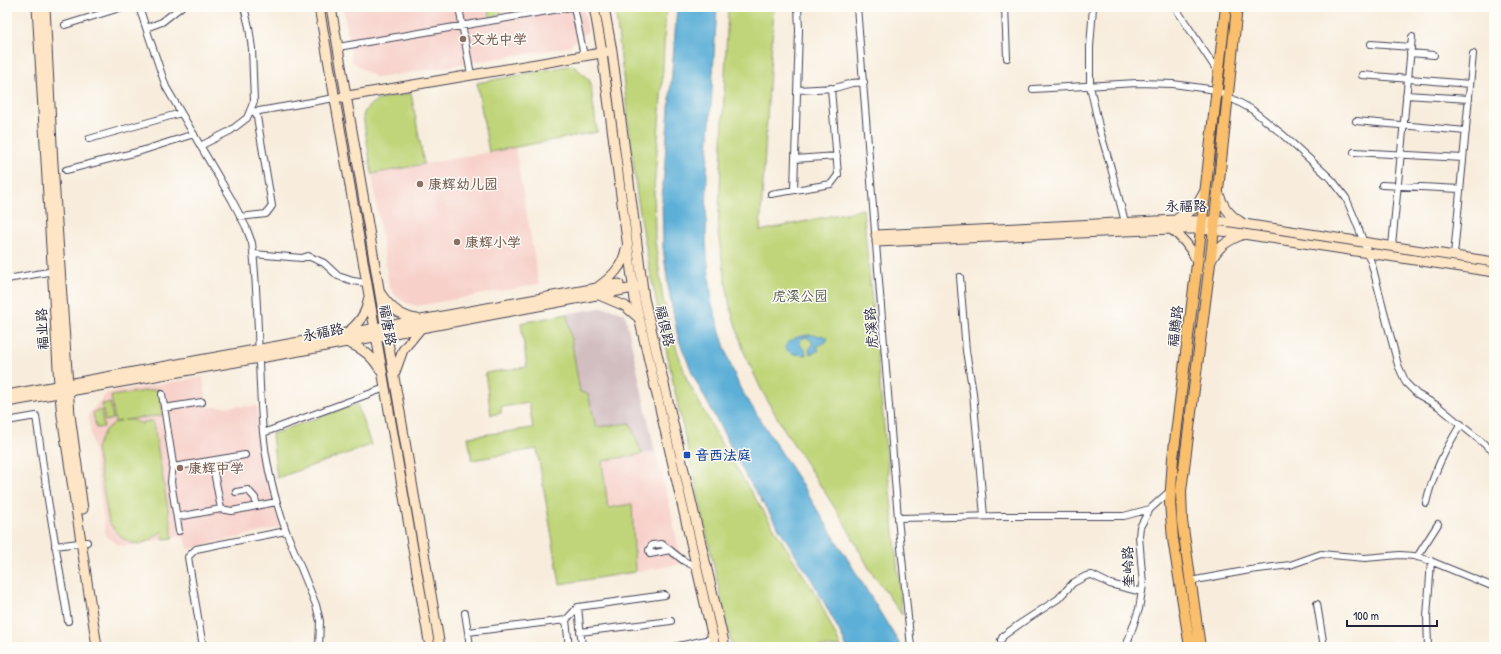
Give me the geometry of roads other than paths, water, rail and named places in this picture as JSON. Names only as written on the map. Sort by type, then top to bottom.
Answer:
[{"type":"main road","name":"福腾路","points":[[1190,647],[1171,520],[1171,490],[1174,450],[1202,224],[1226,7]]},
{"type":"main road","name":"福腾路","points":[[1200,647],[1182,521],[1181,491],[1210,263],[1237,7]]},
{"type":"street","name":"福业路","points":[[37,7],[64,388],[62,416],[103,647]]},
{"type":"street","name":"福业路","points":[[45,7],[56,271]]},
{"type":"street","points":[[65,25],[123,7]]},
{"type":"street","points":[[139,7],[166,87],[194,134],[251,238],[254,254],[263,433],[276,502],[316,605],[320,621],[319,647]]},
{"type":"street","points":[[146,28],[162,22],[181,7]]},
{"type":"street","points":[[240,217],[266,214],[272,206],[253,112],[252,49],[246,7]]},
{"type":"street","name":"福唐路","points":[[319,7],[430,647]]},
{"type":"street","name":"福唐路","points":[[331,7],[440,647]]},
{"type":"street","points":[[459,7],[470,75]]},
{"type":"street","points":[[338,47],[572,7],[584,56]]},
{"type":"street","name":"福俱路","points":[[594,7],[602,53],[633,285],[639,318],[714,643]]},
{"type":"street","name":"福俱路","points":[[604,7],[612,51],[646,306],[725,647]]},
{"type":"street","points":[[794,190],[799,30],[798,7]]},
{"type":"street","name":"虎溪路","points":[[857,7],[898,518],[911,647]]},
{"type":"street","points":[[1005,7],[1007,58]]},
{"type":"street","points":[[1093,7],[1090,47],[1090,86],[1100,131],[1125,222]]},
{"type":"street","points":[[1175,7],[1218,72]]},
{"type":"street","points":[[1392,246],[1412,36]]},
{"type":"street","points":[[1371,44],[1434,55]]},
{"type":"street","points":[[200,146],[230,131],[253,112],[612,51]]},
{"type":"street","points":[[1454,255],[1473,54]]},
{"type":"street","points":[[1362,75],[1470,84]]},
{"type":"street","points":[[797,90],[832,88],[852,83],[864,82]]},
{"type":"street","points":[[1033,89],[1137,82],[1172,84],[1216,90],[1228,95],[1250,109],[1282,134],[1333,181],[1346,198],[1367,252],[1398,365],[1406,383],[1417,394],[1438,406],[1494,452]]},
{"type":"street","points":[[771,194],[831,184],[838,175],[832,88]]},
{"type":"street","points":[[1406,95],[1469,99]]},
{"type":"street","points":[[89,139],[181,113]]},
{"type":"street","points":[[1356,121],[1466,131]]},
{"type":"street","points":[[66,170],[141,151],[194,134]]},
{"type":"street","points":[[1354,152],[1463,158]]},
{"type":"street","points":[[795,159],[837,156]]},
{"type":"street","points":[[1382,185],[1460,189]]},
{"type":"street","points":[[1176,220],[1195,208],[1205,190]]},
{"type":"street","points":[[1218,190],[1227,211],[1234,218],[1244,224]]},
{"type":"street","name":"永福路","points":[[876,239],[1125,222],[1176,220],[1214,225],[1244,224],[1494,262]]},
{"type":"street","name":"永福路","points":[[876,239],[1171,229],[1202,224]]},
{"type":"street","name":"永福路","points":[[1214,225],[1245,234],[1494,272]]},
{"type":"street","points":[[1171,229],[1189,246],[1197,261]]},
{"type":"street","points":[[1210,263],[1215,253],[1224,244],[1245,234]]},
{"type":"street","points":[[628,244],[620,267],[597,291],[625,306],[639,318]]},
{"type":"street","points":[[254,254],[302,258],[308,256],[324,263],[338,276],[353,281],[366,282]]},
{"type":"street","points":[[7,279],[56,271]]},
{"type":"street","points":[[960,277],[966,350],[973,393],[984,516]]},
{"type":"street","name":"永福路","points":[[7,395],[64,388],[642,283]]},
{"type":"street","points":[[380,293],[392,307],[421,324],[403,350],[394,374]]},
{"type":"street","points":[[368,294],[368,304],[364,312],[344,338],[372,357],[382,376]]},
{"type":"street","name":"永福路","points":[[7,402],[64,388]]},
{"type":"street","points":[[263,433],[385,388]]},
{"type":"street","points":[[162,394],[173,467],[171,482],[179,531]]},
{"type":"street","points":[[164,408],[202,402]]},
{"type":"street","points":[[7,421],[36,416],[55,546],[68,620]]},
{"type":"street","points":[[1426,503],[1429,490],[1445,449],[1461,424]]},
{"type":"street","points":[[173,467],[245,455]]},
{"type":"street","points":[[212,461],[221,509]]},
{"type":"street","points":[[236,492],[248,490],[255,498],[257,506]]},
{"type":"street","points":[[898,518],[984,516],[1124,516],[1150,509],[1171,490]]},
{"type":"street","points":[[177,517],[221,509],[232,511],[276,502]]},
{"type":"street","name":"奎岭路","points":[[1126,647],[1139,609],[1143,585],[1139,536],[1140,527],[1150,509]]},
{"type":"street","points":[[1416,557],[1438,524]]},
{"type":"street","points":[[203,647],[188,557],[196,549],[286,531]]},
{"type":"street","name":"福业路","points":[[84,542],[97,647]]},
{"type":"street","points":[[55,546],[84,542]]},
{"type":"street","points":[[670,550],[696,567]]},
{"type":"street","points":[[1190,581],[1250,570],[1290,565],[1321,554],[1366,558],[1400,555],[1431,561],[1494,587]]},
{"type":"street","points":[[1428,647],[1427,617],[1431,561]]},
{"type":"street","points":[[1001,640],[1003,636],[1021,623],[1058,599],[1073,583],[1086,576],[1092,575],[1110,584],[1142,592]]},
{"type":"street","points":[[468,632],[566,620],[578,607],[665,595]]},
{"type":"street","points":[[1317,604],[1324,647]]},
{"type":"street","points":[[578,607],[582,647]]},
{"type":"street","points":[[465,613],[470,647]]},
{"type":"street","points":[[566,620],[569,647]]},
{"type":"street","points":[[580,632],[671,621]]},
{"type":"street","points":[[674,647],[714,643],[723,636]]},
{"type":"water","points":[[677,7],[717,7],[707,171],[706,243],[712,304],[729,361],[740,388],[799,480],[899,643],[900,647],[846,647],[842,636],[813,582],[747,478],[694,377],[678,338],[668,286],[663,247],[662,198]]},
{"type":"water","points":[[813,335],[828,338],[826,342],[816,347],[819,349],[818,351],[810,354],[809,349],[812,346],[812,341],[806,337],[801,339],[800,344],[805,349],[806,355],[794,354],[785,349],[785,346],[794,339],[801,336]]},
{"type":"place","name":"文光中学","points":[[463,39]]},
{"type":"place","name":"康辉幼儿园","points":[[420,184]]},
{"type":"place","name":"康辉小学","points":[[457,242]]},
{"type":"place","name":"音西法庭","points":[[687,455]]},
{"type":"place","name":"康辉中学","points":[[180,468]]},
{"type":"park label","name":"虎溪公园","points":[[800,296]]}]
